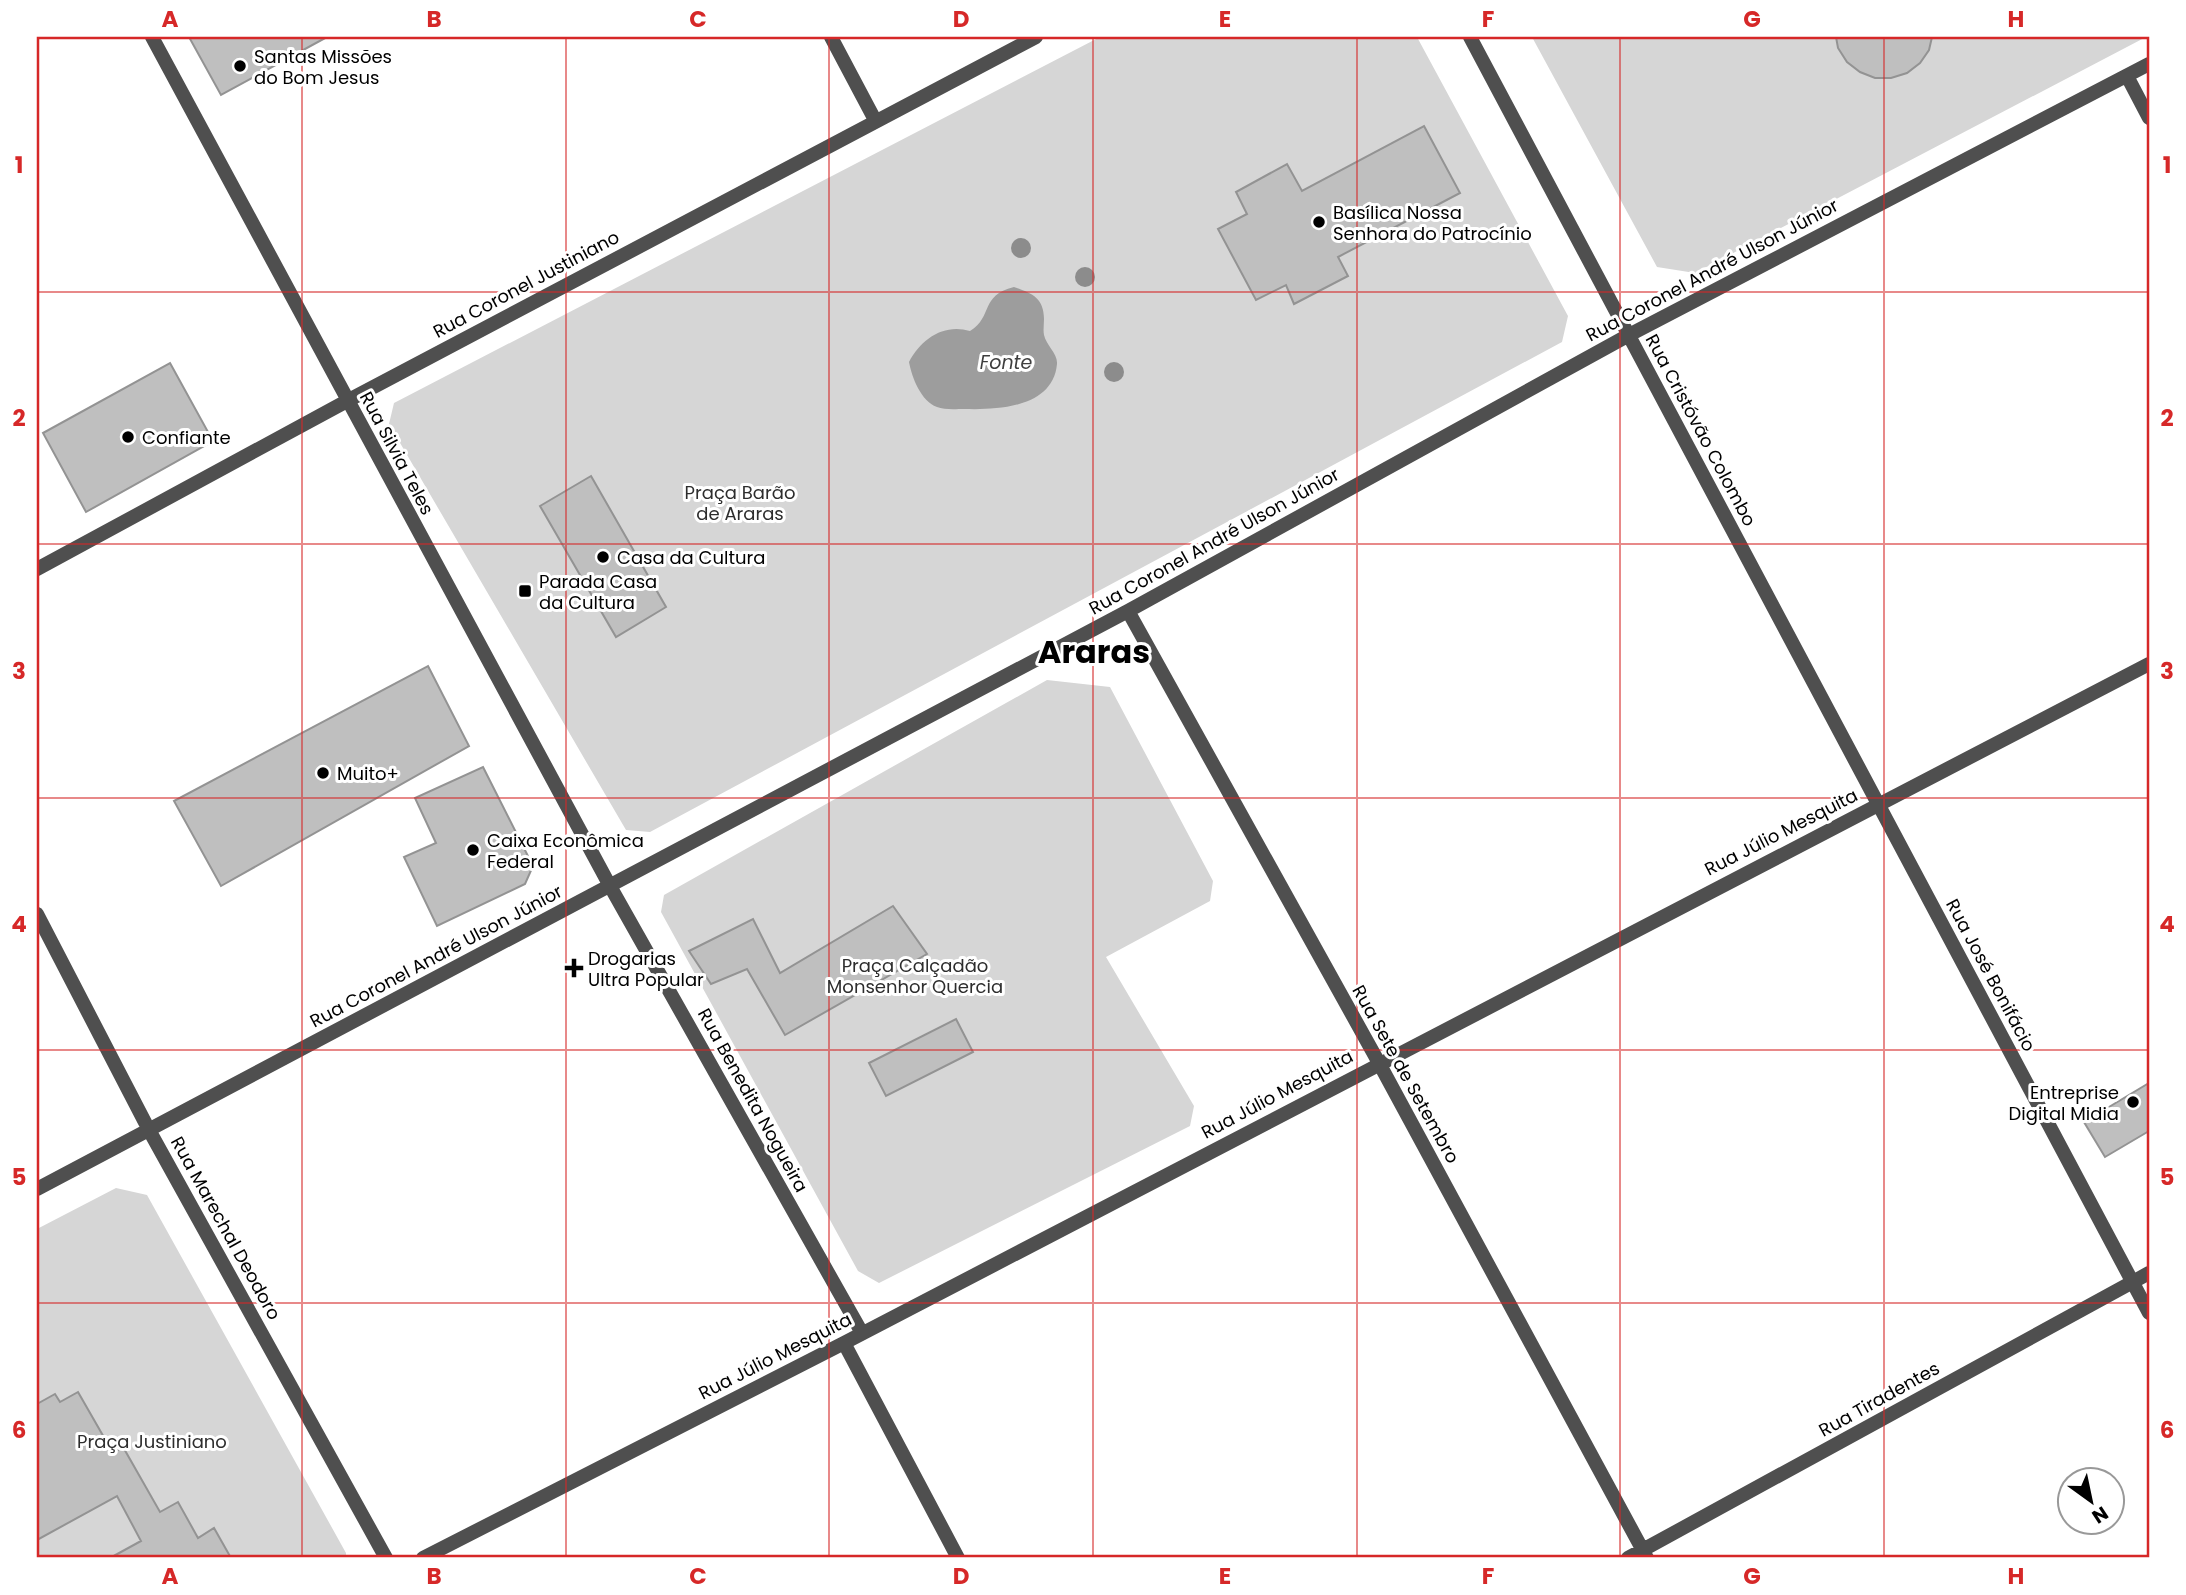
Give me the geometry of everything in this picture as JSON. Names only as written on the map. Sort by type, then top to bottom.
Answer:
[{"type":"street","name":"Rua Silvia Teles","points":[[152,37],[610,886]]},
{"type":"street","points":[[831,37],[875,120]]},
{"type":"street","name":"Rua Coronel Justiniano","points":[[37,569],[346,401],[1036,37]]},
{"type":"street","name":"Rua Cristóvão Colombo","points":[[1470,37],[1878,804]]},
{"type":"street","name":"Rua Coronel André Ulson Júnior","points":[[37,1189],[1128,611],[1629,335],[2149,64]]},
{"type":"street","points":[[2127,76],[2149,118]]},
{"type":"street","name":"Rua Sete de Setembro","points":[[1128,611],[1379,1063],[1644,1554]]},
{"type":"street","name":"Rua Júlio Mesquita","points":[[423,1558],[844,1343],[2149,664]]},
{"type":"street","name":"Rua José Bonifácio","points":[[1878,804],[2149,1313]]},
{"type":"street","name":"Rua Benedita Nogueira","points":[[610,886],[862,1333]]},
{"type":"street","name":"Rua Marechal Deodoro","points":[[37,914],[149,1130],[386,1558]]},
{"type":"street","name":"Rua Tiradentes","points":[[1628,1558],[1644,1554],[2149,1273]]},
{"type":"street","points":[[844,1343],[958,1558]]},
{"type":"green space","name":"Praça Barão de Araras","points":[[1100,37],[1417,37],[1568,316],[1562,342],[650,832],[626,830],[389,424],[394,403]]},
{"type":"green space","points":[[1532,37],[2146,37],[1695,273],[1657,267]]},
{"type":"green space","name":"Praça Calçadão Monsenhor Quercia","points":[[1047,680],[1110,687],[1213,881],[1210,901],[1106,957],[1194,1106],[1190,1126],[879,1283],[858,1271],[661,912],[664,895]]},
{"type":"green space","name":"Praça Justiniano","points":[[116,1188],[147,1195],[346,1553],[346,1558],[37,1558],[37,1229]]},
{"type":"water","name":"Fonte","points":[[1014,287],[1036,297],[1042,306],[1044,335],[1056,357],[1053,379],[1035,398],[1007,407],[950,409],[931,404],[918,388],[912,375],[909,362],[914,354],[927,340],[942,331],[970,331],[982,319],[996,296]]},
{"type":"building","name":"Santas Missões do Bom Jesus","points":[[189,37],[327,37],[221,95]]},
{"type":"building","points":[[1836,37],[1932,37],[1929,50],[1920,63],[1907,73],[1891,78],[1875,78],[1860,72],[1847,62],[1838,48]]},
{"type":"building","name":"Basílica Nossa Senhora do Patrocínio","points":[[1424,126],[1460,193],[1338,257],[1348,276],[1294,304],[1286,285],[1256,300],[1218,229],[1247,214],[1236,192],[1287,164],[1302,191]]},
{"type":"building","name":"Confiante","points":[[170,363],[213,441],[86,512],[43,433]]},
{"type":"building","name":"Casa da Cultura","points":[[591,476],[666,607],[616,637],[540,506]]},
{"type":"building","name":"Muito+","points":[[428,666],[469,746],[221,886],[174,801]]},
{"type":"building","name":"Caixa Econômica Federal","points":[[483,767],[533,866],[525,884],[437,926],[404,857],[436,843],[415,798]]},
{"type":"building","points":[[893,906],[927,954],[785,1035],[747,969],[711,984],[689,951],[753,919],[780,973]]},
{"type":"building","points":[[956,1019],[973,1052],[886,1096],[869,1063]]},
{"type":"building","name":"Entreprise Digital Midia","points":[[2149,1083],[2149,1131],[2105,1157],[2084,1122]]},
{"type":"building","points":[[78,1392],[113,1453],[123,1447],[160,1512],[178,1502],[198,1538],[214,1528],[231,1558],[110,1558],[141,1541],[117,1496],[37,1540],[37,1404],[55,1394],[60,1402]]},
{"type":"place","name":"Santas Missões do Bom Jesus","points":[[240,66]]},
{"type":"place","name":"Basílica Nossa Senhora do Patrocínio","points":[[1319,222]]},
{"type":"place","name":"Confiante","points":[[128,437]]},
{"type":"place","name":"Casa da Cultura","points":[[603,557]]},
{"type":"place","name":"Parada Casa da Cultura","points":[[525,591]]},
{"type":"place","name":"Muito+","points":[[323,773]]},
{"type":"place","name":"Caixa Econômica Federal","points":[[473,850]]},
{"type":"place","name":"Drogarias Ultra Popular","points":[[574,968]]},
{"type":"place","name":"Entreprise Digital Midia","points":[[2133,1102]]},
{"type":"district","name":"Araras","points":[[1094,651]]}]
